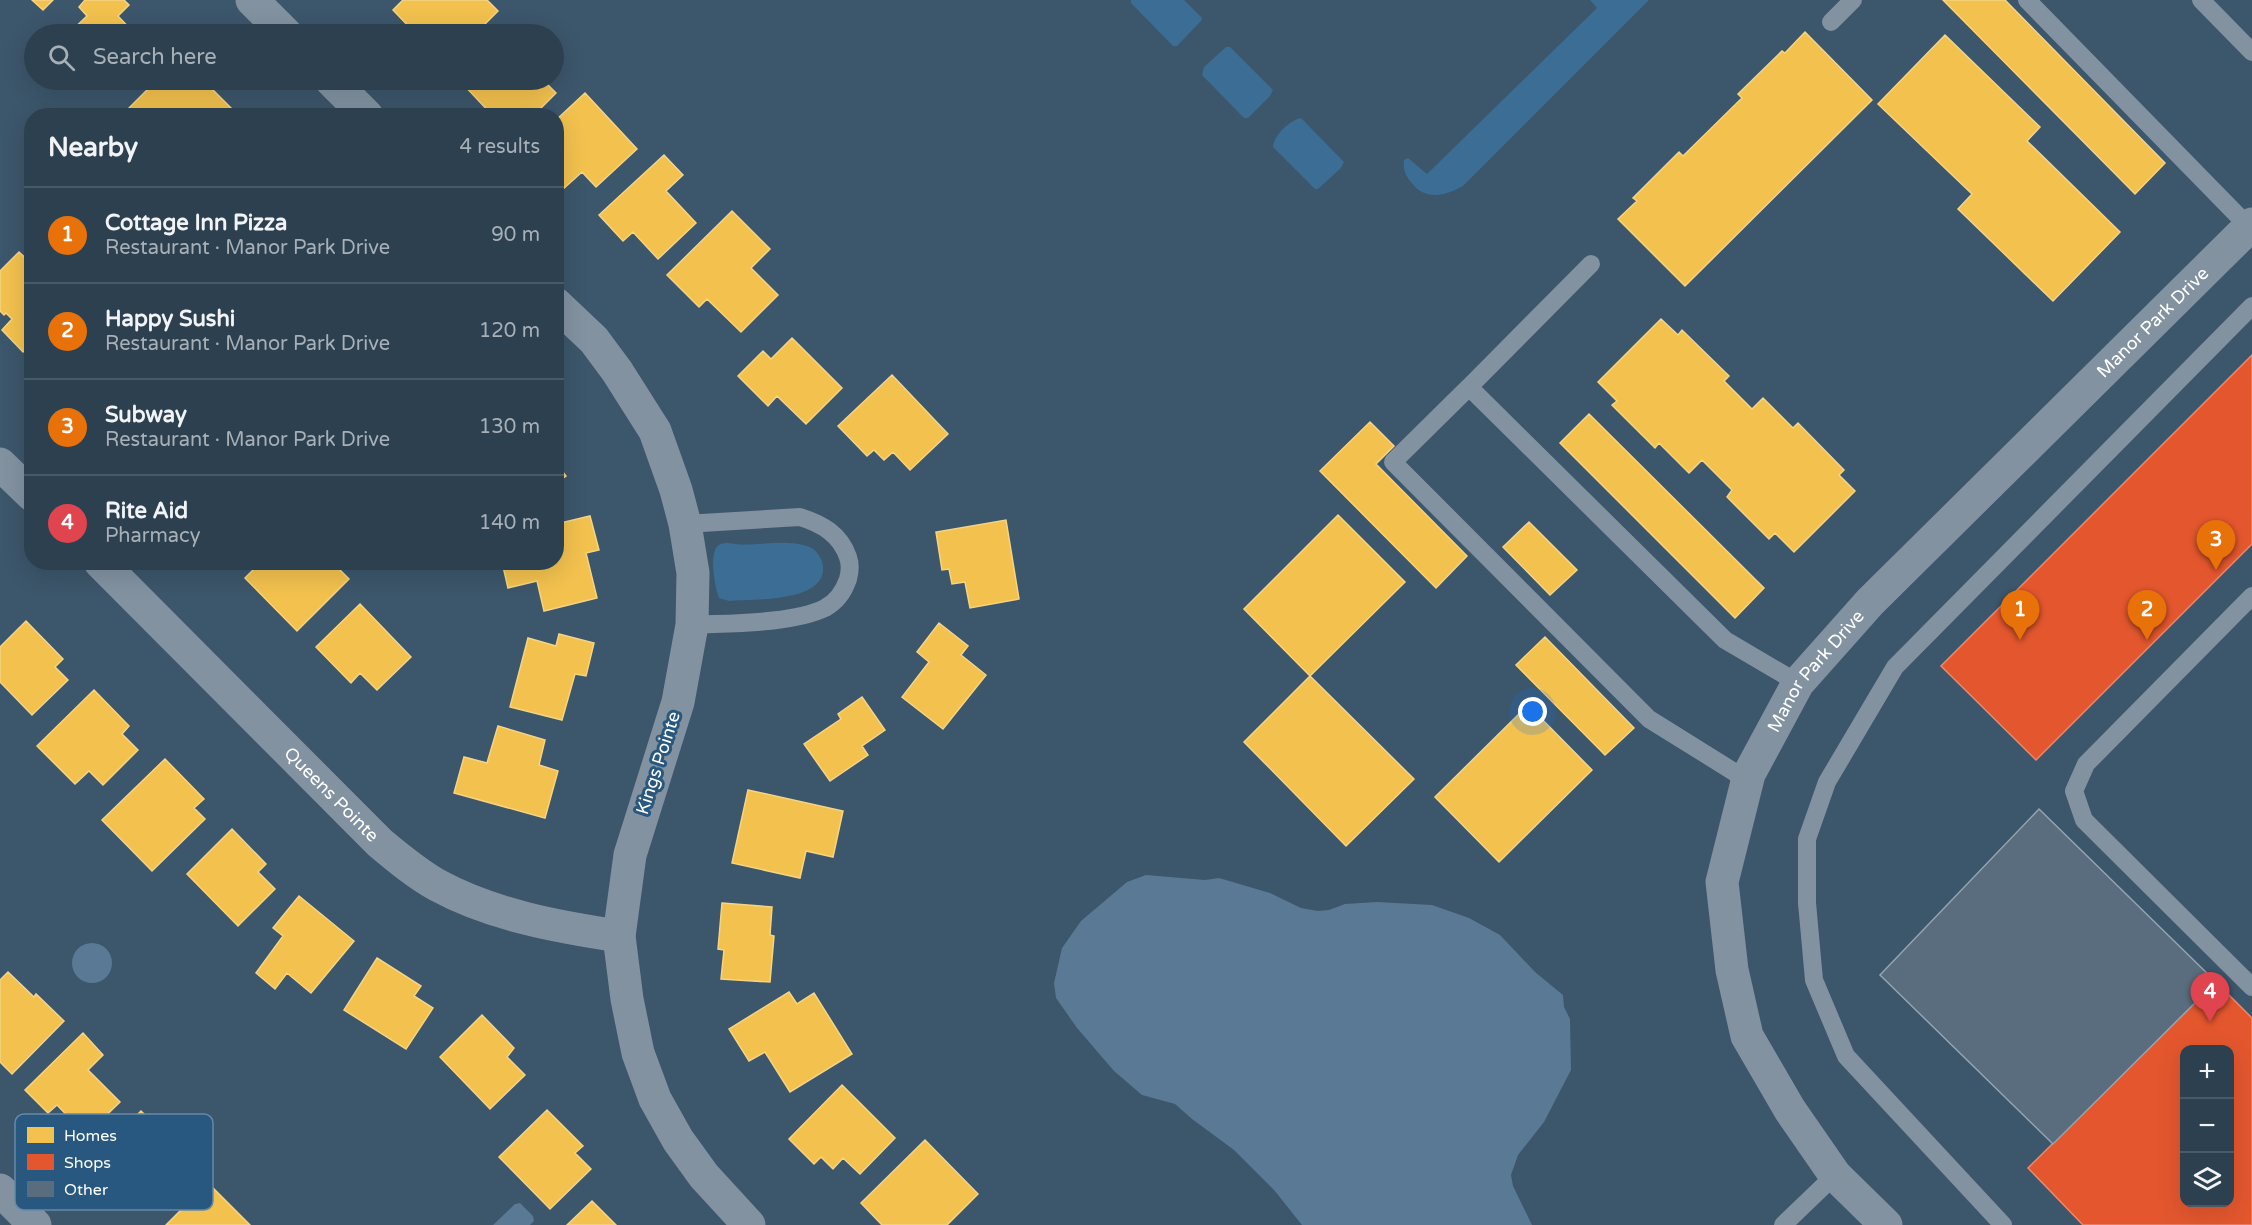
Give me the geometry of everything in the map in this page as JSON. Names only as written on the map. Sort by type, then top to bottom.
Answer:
[{"type":"street","points":[[252,0],[276,24]]},
{"type":"street","points":[[341,90],[359,108]]},
{"type":"street","name":"Manor Park Drive","points":[[1886,1225],[1835,1175],[1790,1110],[1748,1036],[1732,970],[1722,882],[1748,780],[1798,683],[1870,602],[2250,225]]},
{"type":"street","name":"Kings Pointe","points":[[564,312],[594,340],[617,371],[655,431],[676,490],[685,524],[693,573],[692,626],[678,702],[630,855],[620,936],[627,999],[638,1053],[655,1099],[678,1140],[697,1167],[749,1225]]},
{"type":"street","points":[[0,464],[24,487]]},
{"type":"street","name":"Queens Pointe","points":[[108,570],[380,843],[408,865],[436,885],[475,902],[568,928],[620,936]]},
{"type":"street","points":[[0,1190],[15,1205]]},
{"type":"street","points":[[20,1210],[35,1225]]},
{"type":"lane","points":[[1831,22],[1853,0]]},
{"type":"lane","points":[[2027,0],[2250,225]]},
{"type":"lane","points":[[2201,0],[2252,52]]},
{"type":"lane","points":[[1591,264],[1393,462],[1649,719],[1748,780]]},
{"type":"lane","points":[[2003,1225],[1846,1056],[1814,980],[1807,903],[1807,839],[1827,782],[1895,667],[2252,306]]},
{"type":"lane","points":[[1469,387],[1725,640],[1798,683]]},
{"type":"lane","points":[[685,524],[800,517],[817,522],[831,531],[842,544],[849,559],[846,586],[827,607],[809,614],[779,619],[692,626]]},
{"type":"lane","points":[[2252,596],[2086,764],[2073,791],[2084,820],[2252,987]]},
{"type":"lane","points":[[1783,1225],[1835,1175]]},
{"type":"shaded area","points":[[1131,0],[1184,0],[1202,18],[1177,46],[1173,46],[1131,3]]},
{"type":"shaded area","points":[[1590,0],[1649,0],[1463,186],[1436,195],[1416,188],[1406,174],[1404,160],[1408,158],[1427,174],[1597,8]]},
{"type":"shaded area","points":[[1226,47],[1230,47],[1273,90],[1248,118],[1244,118],[1202,75],[1204,67]]},
{"type":"shaded area","points":[[1301,118],[1344,162],[1341,168],[1318,189],[1315,189],[1273,147],[1283,129]]},
{"type":"shaded area","points":[[788,543],[810,547],[820,556],[823,566],[821,578],[813,587],[786,597],[729,601],[719,598],[714,578],[714,554],[719,545]]},
{"type":"shaded area","points":[[1146,875],[1205,880],[1219,878],[1270,893],[1301,908],[1318,911],[1345,904],[1377,902],[1432,905],[1469,918],[1500,935],[1535,972],[1563,995],[1564,1007],[1570,1019],[1571,1070],[1544,1122],[1518,1155],[1511,1175],[1513,1186],[1532,1225],[1302,1225],[1274,1190],[1234,1150],[1175,1104],[1142,1095],[1114,1071],[1077,1028],[1056,998],[1054,983],[1062,948],[1081,921],[1127,882]]},
{"type":"shaded area","points":[[92,943],[100,944],[106,949],[111,955],[111,971],[106,977],[100,982],[92,983],[84,982],[78,977],[73,971],[72,963],[73,955],[78,949],[84,944]]},
{"type":"shaded area","points":[[520,1203],[533,1216],[534,1221],[530,1225],[493,1225],[515,1204]]},
{"type":"building: Homes","points":[[32,0],[53,0],[43,10]]},
{"type":"building: Homes","points":[[85,0],[124,0],[129,5],[118,16],[126,24],[79,24],[87,16],[79,7]]},
{"type":"building: Homes","points":[[403,0],[487,0],[498,11],[485,24],[406,24],[393,10]]},
{"type":"building: Homes","points":[[1943,0],[2005,0],[2165,163],[2135,194]]},
{"type":"building: Homes","points":[[1805,32],[1872,100],[1685,286],[1618,219],[1637,201],[1633,198],[1679,152],[1683,156],[1742,98],[1738,94],[1782,51],[1785,53]]},
{"type":"building: Homes","points":[[1945,35],[2040,127],[2027,141],[2120,232],[2053,301],[1958,209],[1972,194],[1878,104]]},
{"type":"building: Homes","points":[[147,90],[213,90],[231,108],[129,108]]},
{"type":"building: Homes","points":[[469,90],[553,90],[556,93],[541,108],[485,108]]},
{"type":"building: Homes","points":[[585,93],[637,149],[596,187],[582,172],[564,188],[564,113]]},
{"type":"building: Homes","points":[[664,155],[683,175],[666,191],[696,223],[658,259],[633,232],[623,241],[599,215]]},
{"type":"building: Homes","points":[[732,211],[770,249],[751,268],[778,295],[741,332],[707,299],[699,307],[667,275]]},
{"type":"building: Homes","points":[[19,252],[24,257],[23,352],[2,330],[12,319],[0,311],[0,271]]},
{"type":"building: Homes","points":[[1661,319],[1678,335],[1682,330],[1729,376],[1724,381],[1752,409],[1763,398],[1793,428],[1798,423],[1844,470],[1839,475],[1855,491],[1794,552],[1775,533],[1769,539],[1727,497],[1732,490],[1702,460],[1689,473],[1659,443],[1655,448],[1612,405],[1617,401],[1598,382]]},
{"type":"building: Homes","points":[[792,338],[842,388],[806,424],[777,396],[768,406],[738,376],[763,351],[771,359]]},
{"type":"building: Homes","points":[[892,375],[948,434],[910,470],[893,452],[884,460],[874,450],[867,456],[838,426]]},
{"type":"building: Homes","points":[[1589,414],[1764,588],[1735,618],[1560,443]]},
{"type":"building: Homes","points":[[1370,422],[1394,446],[1376,464],[1467,556],[1436,588],[1320,471]]},
{"type":"building: Homes","points":[[1338,515],[1405,582],[1310,676],[1244,609]]},
{"type":"building: Homes","points":[[590,516],[599,550],[586,553],[597,598],[544,611],[537,581],[508,588],[504,570],[564,570],[564,522]]},
{"type":"building: Homes","points":[[1006,520],[1019,599],[970,608],[965,582],[952,584],[949,569],[942,570],[936,532]]},
{"type":"building: Homes","points":[[1529,522],[1577,570],[1550,595],[1503,547]]},
{"type":"building: Homes","points":[[253,570],[340,570],[349,579],[297,631],[245,578]]},
{"type":"building: Homes","points":[[360,604],[411,657],[377,690],[360,673],[351,683],[316,647]]},
{"type":"building: Homes","points":[[26,621],[63,659],[55,667],[68,680],[32,715],[0,682],[0,647]]},
{"type":"building: Homes","points":[[939,623],[968,646],[961,655],[986,675],[943,729],[902,697],[929,662],[917,652]]},
{"type":"building: Homes","points":[[559,634],[594,643],[586,676],[575,674],[562,720],[510,707],[528,638],[556,646]]},
{"type":"building: Homes","points":[[1545,637],[1634,728],[1605,755],[1516,665]]},
{"type":"building: Homes","points":[[1310,676],[1414,779],[1346,846],[1244,742]]},
{"type":"building: Homes","points":[[94,690],[129,726],[122,734],[138,750],[103,785],[89,771],[75,784],[37,746]]},
{"type":"building: Homes","points":[[862,697],[885,730],[862,746],[868,755],[830,781],[804,744],[841,719],[838,714]]},
{"type":"building: Homes","points":[[1528,705],[1592,770],[1499,862],[1435,797]]},
{"type":"building: Homes","points":[[498,726],[545,740],[539,765],[558,771],[545,818],[454,793],[464,757],[487,763]]},
{"type":"building: Homes","points":[[165,759],[204,799],[194,808],[205,819],[152,871],[102,820]]},
{"type":"building: Homes","points":[[748,790],[843,811],[833,857],[806,851],[800,878],[732,863]]},
{"type":"building: Homes","points":[[232,829],[266,864],[258,872],[275,889],[238,926],[187,874]]},
{"type":"building: Homes","points":[[299,896],[354,941],[311,993],[287,973],[275,989],[256,973],[283,936],[273,928]]},
{"type":"building: Homes","points":[[722,903],[772,907],[770,935],[774,936],[770,982],[721,979],[724,950],[718,949]]},
{"type":"building: Homes","points":[[377,958],[421,986],[414,996],[433,1008],[406,1049],[344,1010]]},
{"type":"building: Homes","points":[[8,972],[34,997],[36,994],[64,1021],[12,1074],[0,1062],[0,980]]},
{"type":"building: Homes","points":[[789,992],[797,1004],[814,993],[852,1054],[790,1092],[765,1052],[749,1061],[729,1029]]},
{"type":"building: Homes","points":[[482,1015],[514,1048],[507,1057],[525,1075],[490,1109],[440,1057]]},
{"type":"building: Homes","points":[[83,1033],[103,1055],[88,1070],[120,1102],[108,1114],[66,1114],[57,1105],[48,1113],[25,1090]]},
{"type":"building: Homes","points":[[842,1085],[895,1138],[860,1174],[843,1158],[833,1169],[821,1157],[814,1164],[789,1139]]},
{"type":"building: Homes","points":[[547,1110],[583,1146],[575,1153],[591,1169],[550,1209],[499,1157]]},
{"type":"building: Homes","points":[[925,1140],[978,1194],[947,1225],[882,1225],[861,1203]]},
{"type":"building: Homes","points":[[213,1188],[250,1225],[166,1225],[181,1210],[213,1210]]},
{"type":"building: Homes","points":[[592,1201],[616,1225],[567,1225]]},
{"type":"building: Shops","points":[[2252,355],[2252,544],[2036,760],[1941,666]]},
{"type":"building: Shops","points":[[2216,982],[2252,1018],[2252,1225],[2083,1225],[2028,1168]]},
{"type":"building: Other","points":[[2039,809],[2216,982],[2053,1144],[1880,975]]},
{"type":"place","name":"Subway","points":[[2216,570]]},
{"type":"place","name":"Cottage Inn Pizza","points":[[2020,640]]},
{"type":"place","name":"Happy Sushi","points":[[2147,640]]},
{"type":"place","name":"Rite Aid","points":[[2210,1022]]}]
